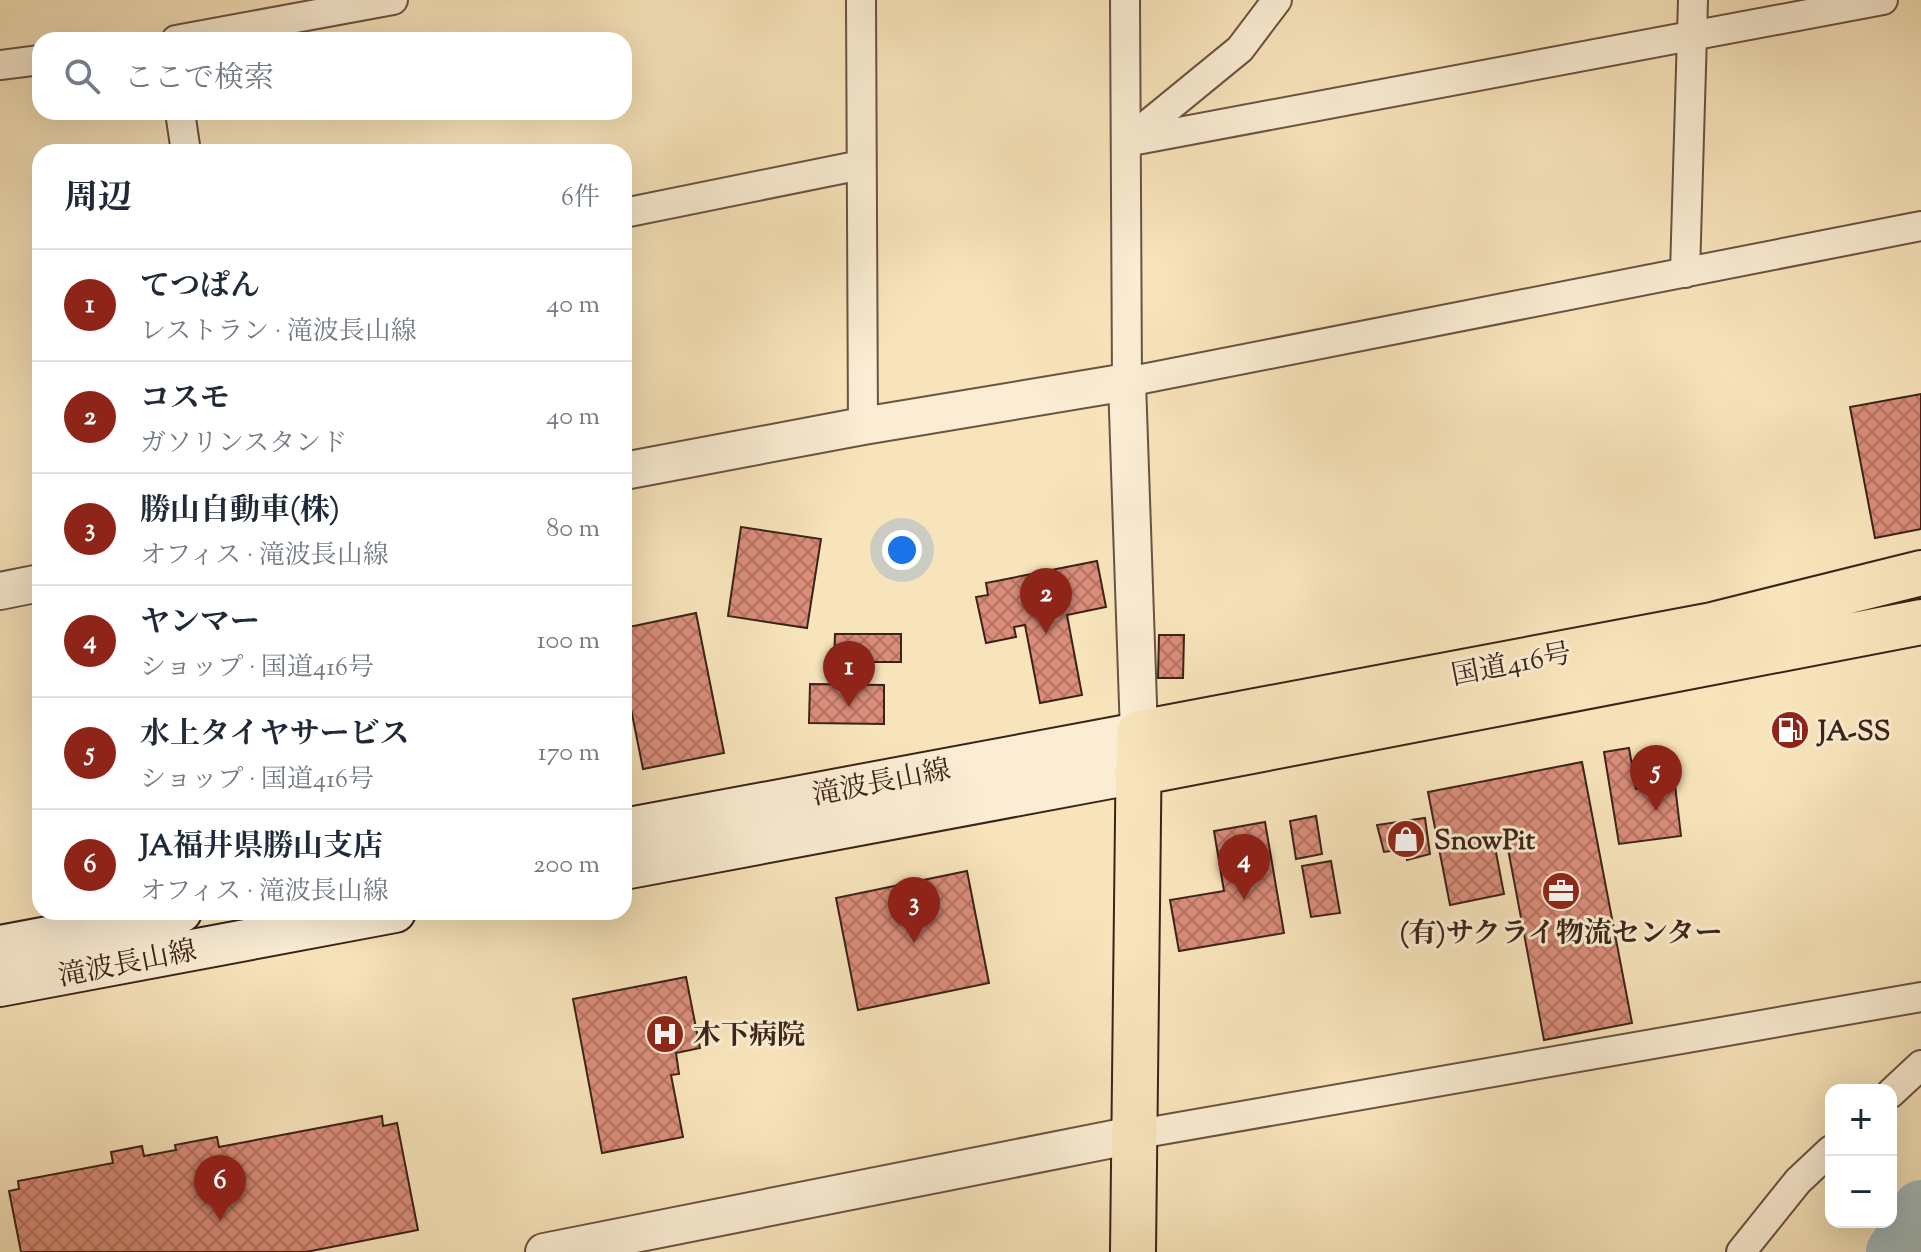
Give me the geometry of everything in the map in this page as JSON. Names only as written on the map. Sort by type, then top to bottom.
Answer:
[{"type":"highway","name":"国道416号","points":[[1138,753],[1712,625],[1921,573]]},
{"type":"highway","name":"国道416号","points":[[1138,753],[1921,622]]},
{"type":"highway","points":[[1133,1252],[1138,753]]},
{"type":"main road","name":"滝波長山線","points":[[632,828],[1138,753]]},
{"type":"main road","name":"滝波長山線","points":[[632,867],[1138,753]]},
{"type":"main road","name":"滝波長山線","points":[[0,946],[138,920]]},
{"type":"main road","name":"滝波長山線","points":[[0,986],[352,920]]},
{"type":"street","points":[[219,32],[393,0]]},
{"type":"street","points":[[861,0],[863,426]]},
{"type":"street","points":[[1125,0],[1127,382],[1138,753]]},
{"type":"street","points":[[1126,142],[1240,49],[1277,0]]},
{"type":"street","points":[[1685,273],[1693,0]]},
{"type":"street","points":[[1126,142],[1883,0]]},
{"type":"street","points":[[0,65],[32,61]]},
{"type":"street","points":[[181,120],[185,144]]},
{"type":"street","points":[[632,211],[861,165]]},
{"type":"street","points":[[632,469],[863,426],[1127,382],[1921,226]]},
{"type":"street","points":[[0,591],[32,585]]},
{"type":"street","points":[[544,1252],[1133,1135],[1921,997]]},
{"type":"street","points":[[1897,1087],[1921,1065]]},
{"type":"street","points":[[1741,1252],[1798,1181],[1825,1156]]},
{"type":"building","points":[[1921,394],[1921,529],[1875,538],[1850,407]]},
{"type":"building","points":[[741,527],[821,539],[807,628],[728,616]]},
{"type":"building","points":[[1097,561],[1106,607],[1067,615],[1082,695],[1040,703],[1025,625],[1014,627],[1016,637],[986,643],[976,597],[988,595],[986,583]]},
{"type":"building","points":[[696,613],[724,753],[643,769],[632,714],[632,626]]},
{"type":"building","points":[[835,634],[901,634],[901,662],[834,662]]},
{"type":"building","points":[[1159,635],[1184,635],[1183,678],[1158,678]]},
{"type":"building","points":[[810,684],[884,685],[884,724],[809,723]]},
{"type":"building","points":[[1629,748],[1636,789],[1675,785],[1681,836],[1619,844],[1604,752]]},
{"type":"building","points":[[1582,762],[1632,1023],[1544,1040],[1505,833],[1494,842],[1504,894],[1450,905],[1428,792]]},
{"type":"building","points":[[1316,816],[1322,854],[1296,859],[1290,821]]},
{"type":"building","points":[[1425,818],[1430,854],[1407,860],[1405,849],[1384,852],[1377,825]]},
{"type":"building","points":[[1265,822],[1284,933],[1179,951],[1170,900],[1224,891],[1214,831]]},
{"type":"building","points":[[1331,861],[1340,913],[1311,917],[1302,866]]},
{"type":"building","points":[[967,871],[989,983],[858,1010],[836,898]]},
{"type":"building","points":[[686,977],[700,1048],[676,1053],[679,1074],[671,1075],[683,1137],[602,1153],[573,999]]},
{"type":"building","points":[[382,1116],[383,1126],[397,1123],[418,1230],[306,1252],[21,1252],[9,1191],[19,1189],[18,1181],[113,1163],[111,1152],[142,1146],[144,1156],[176,1150],[175,1145],[217,1137],[219,1147]]},
{"type":"waterway","points":[[1894,1252],[1921,1208]]},
{"type":"place","name":"コスモ","points":[[1046,634]]},
{"type":"place","name":"てつぱん","points":[[849,707]]},
{"type":"place","name":"JA-SS","points":[[1790,730]]},
{"type":"place","name":"水上タイヤサービス","points":[[1656,811]]},
{"type":"place","name":"SnowPit","points":[[1406,839]]},
{"type":"place","name":"(有)サクライ物流センター","points":[[1561,891]]},
{"type":"place","name":"ヤンマー","points":[[1244,900]]},
{"type":"place","name":"勝山自動車(株)","points":[[914,943]]},
{"type":"place","name":"木下病院","points":[[665,1034]]},
{"type":"place","name":"JA福井県勝山支店","points":[[220,1221]]}]
